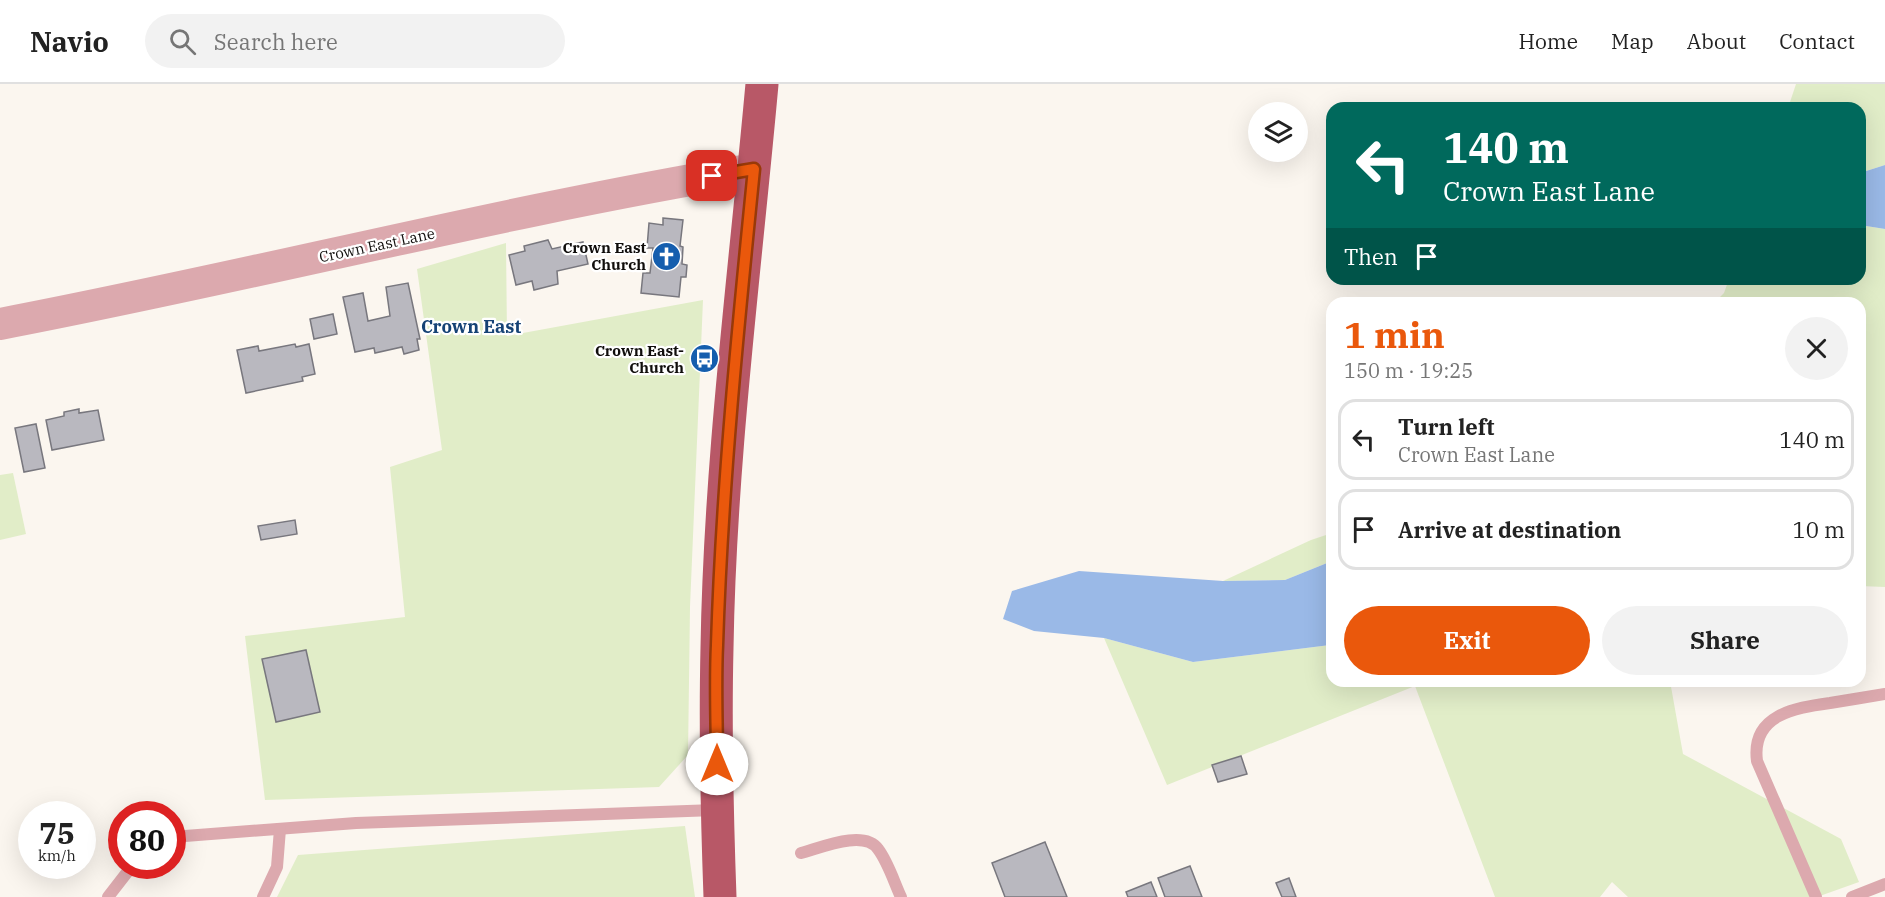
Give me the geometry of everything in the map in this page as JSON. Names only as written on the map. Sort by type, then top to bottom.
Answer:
[{"type":"highway","points":[[720,897],[717,810],[717,648],[721,543],[730,419],[762,84]]},
{"type":"street","name":"Crown East Lane","points":[[0,324],[228,278],[548,208],[754,169]]},
{"type":"lane","points":[[1816,897],[1757,761],[1755,747],[1760,734],[1772,720],[1784,712],[1806,706],[1885,694]]},
{"type":"lane","points":[[186,836],[368,823],[717,810]]},
{"type":"lane","points":[[263,897],[276,867],[280,829]]},
{"type":"lane","points":[[801,854],[842,841],[862,840],[878,847],[901,897]]},
{"type":"lane","points":[[108,897],[122,879]]},
{"type":"lane","points":[[1852,897],[1885,884]]},
{"type":"green space","points":[[1796,84],[1885,84],[1885,165],[1866,171],[1866,102],[1790,102]]},
{"type":"green space","points":[[1866,226],[1885,229],[1885,587],[1866,586],[1866,297],[1720,297],[1727,285],[1866,285]]},
{"type":"green space","points":[[506,243],[507,336],[703,300],[690,607],[688,755],[659,787],[265,800],[245,636],[405,617],[390,467],[442,450],[417,269]]},
{"type":"green space","points":[[13,473],[26,534],[0,540],[0,475]]},
{"type":"green space","points":[[1326,535],[1326,563],[1285,580],[1223,581]]},
{"type":"green space","points":[[1104,638],[1193,662],[1326,645],[1326,687],[1412,687],[1167,785]]},
{"type":"green space","points":[[1415,687],[1671,687],[1683,754],[1841,839],[1859,882],[1817,897],[1628,897],[1612,882],[1600,897],[1495,897]]},
{"type":"green space","points":[[685,826],[695,897],[277,897],[298,855]]},
{"type":"water","points":[[1885,165],[1885,229],[1866,226],[1866,171]]},
{"type":"water","points":[[1326,563],[1326,645],[1193,662],[1104,638],[1034,631],[1003,619],[1012,591],[1079,571],[1223,581],[1285,580]]},
{"type":"building","name":"Crown East Church","points":[[663,218],[683,220],[680,246],[683,247],[682,264],[687,265],[686,277],[681,277],[679,297],[641,293],[643,273],[650,273],[653,248],[647,248],[649,223],[663,225]]},
{"type":"building","points":[[548,240],[552,249],[583,242],[588,264],[557,271],[558,284],[534,290],[532,281],[516,285],[509,255],[525,251],[524,246]]},
{"type":"building","points":[[408,283],[420,339],[417,339],[419,350],[404,354],[402,347],[375,353],[374,348],[355,352],[343,297],[363,293],[368,321],[390,316],[386,287]]},
{"type":"building","points":[[333,314],[337,334],[314,339],[310,319]]},
{"type":"building","points":[[295,344],[296,347],[309,344],[315,374],[302,377],[303,381],[246,393],[237,350],[258,346],[259,351]]},
{"type":"building","points":[[79,409],[79,413],[98,410],[104,440],[52,450],[46,420],[64,416],[64,412]]},
{"type":"building","points":[[36,424],[45,468],[24,472],[15,428]]},
{"type":"building","points":[[295,520],[297,534],[261,540],[258,526]]},
{"type":"building","points":[[306,650],[320,712],[276,722],[262,659]]},
{"type":"building","points":[[1241,756],[1247,774],[1218,782],[1212,765]]},
{"type":"building","points":[[1045,842],[1067,897],[1005,897],[992,863]]},
{"type":"building","points":[[1190,866],[1202,897],[1165,897],[1158,878]]},
{"type":"building","points":[[1289,878],[1296,897],[1282,897],[1276,883]]},
{"type":"building","points":[[1151,882],[1157,897],[1128,897],[1126,892]]},
{"type":"place","name":"Crown East Church","points":[[667,256]]},
{"type":"place","name":"Crown East- Church","points":[[705,359]]},
{"type":"district","name":"Crown East","points":[[471,326]]},
{"type":"route","points":[[712,176],[754,169],[730,419],[721,543],[717,648],[717,764]]}]
